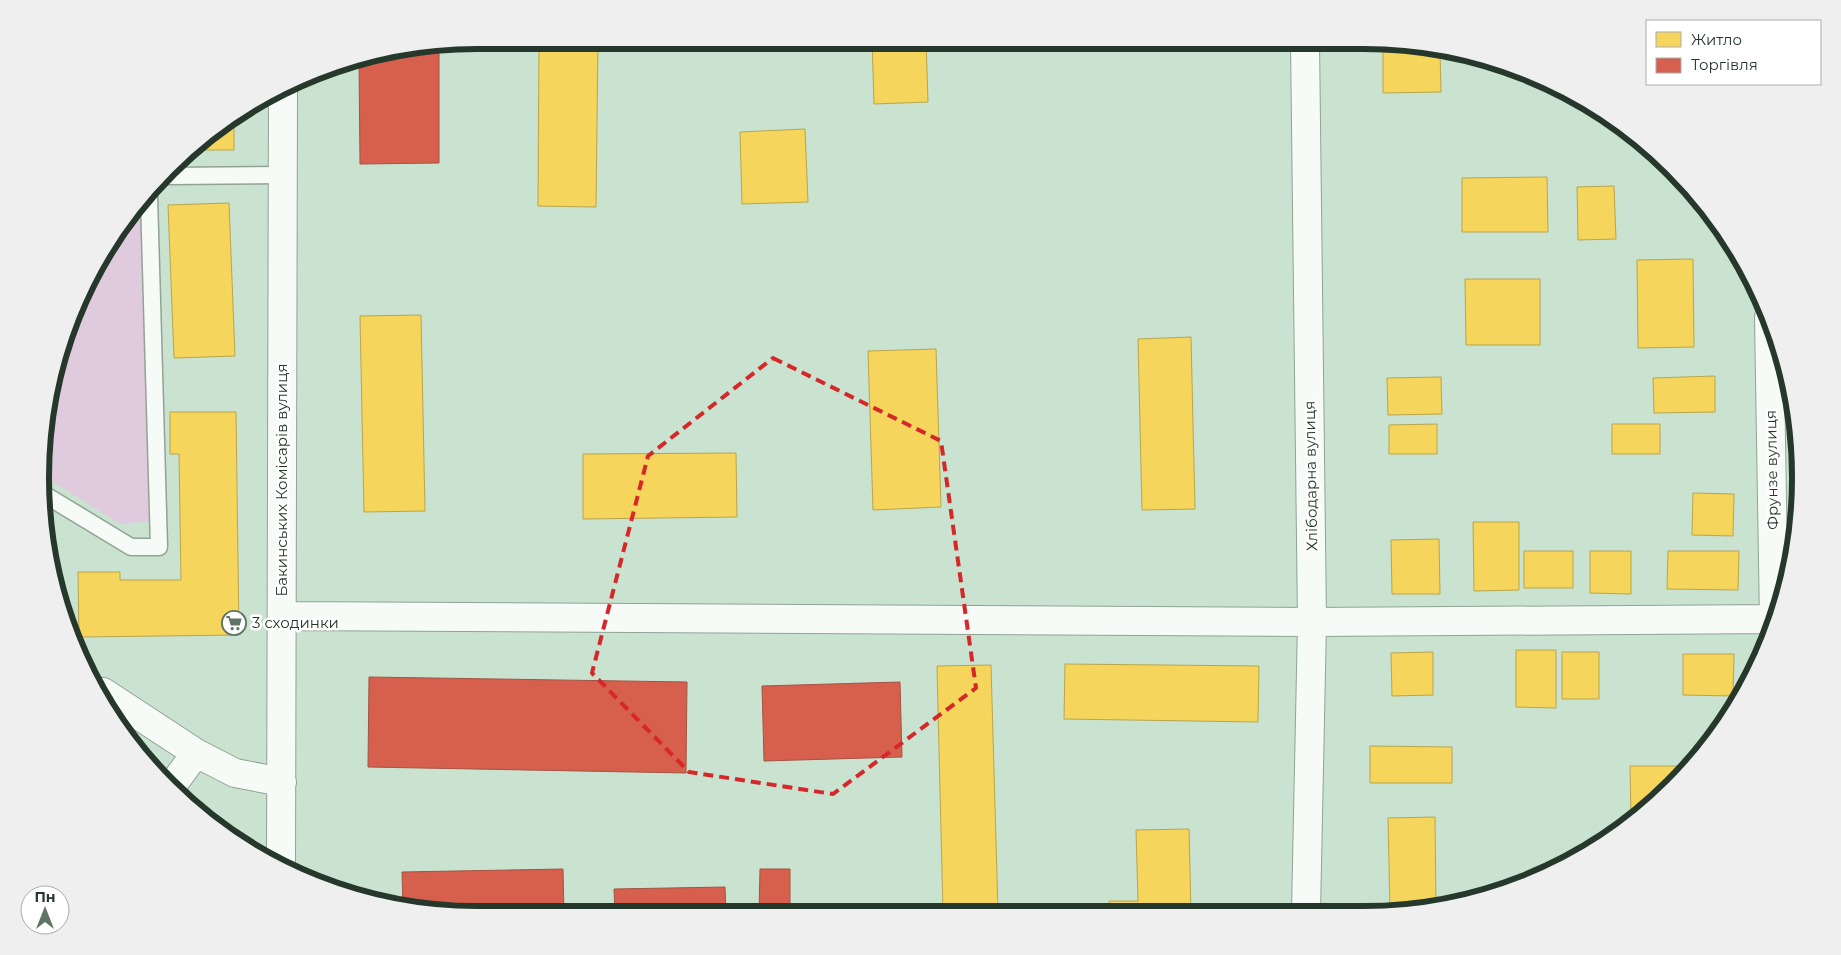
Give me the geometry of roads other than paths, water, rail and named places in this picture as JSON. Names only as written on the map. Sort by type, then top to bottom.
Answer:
[{"type":"street","name":"Хлібодарна вулиця","points":[[1305,49],[1312,622],[1306,906]]},
{"type":"street","name":"Бакинських Комісарів вулиця","points":[[281,858],[284,95]]},
{"type":"street","name":"Фрунзе вулиця","points":[[1769,341],[1775,598]]},
{"type":"street","points":[[282,616],[1312,622],[1767,620]]},
{"type":"street","points":[[108,695],[196,753],[235,773],[282,782]]},
{"type":"street","points":[[175,782],[196,753]]},
{"type":"lane","points":[[172,176],[283,175]]},
{"type":"lane","points":[[50,497],[131,547],[159,547],[149,202]]},
{"type":"place","name":"3 сходинки","points":[[234,623]]}]
